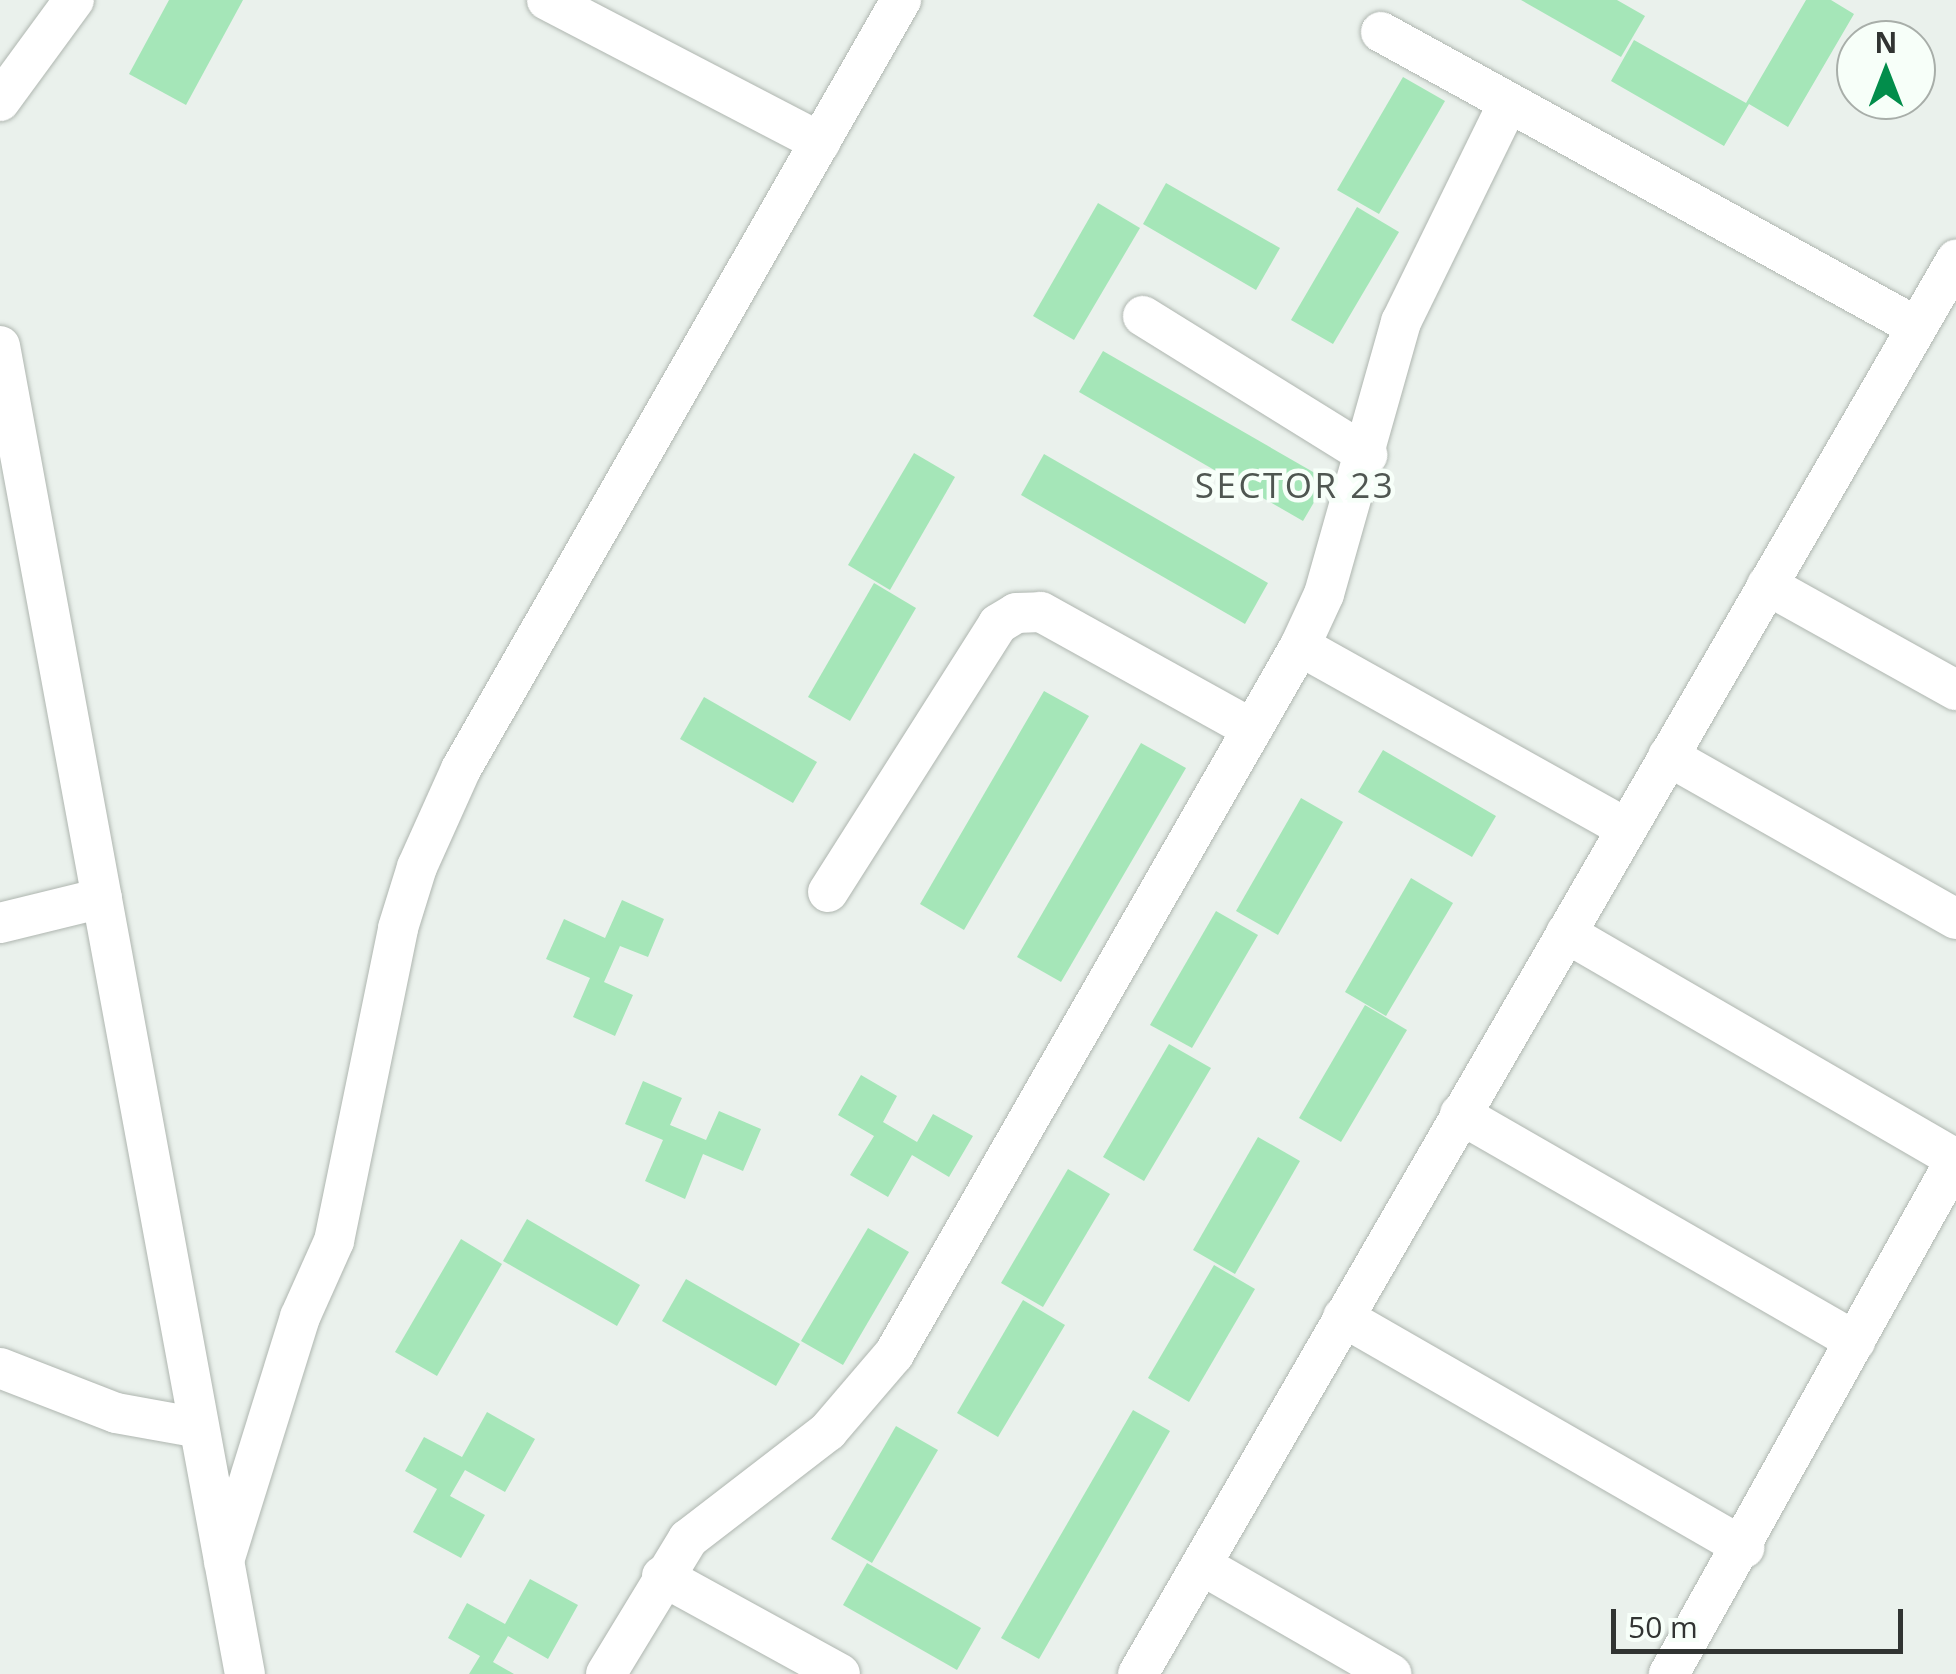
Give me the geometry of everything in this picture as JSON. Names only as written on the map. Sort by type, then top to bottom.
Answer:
[{"type":"street","points":[[0,101],[74,0]]},
{"type":"street","points":[[548,0],[820,142]]},
{"type":"street","points":[[224,1562],[300,1317],[334,1240],[398,928],[417,868],[461,769],[901,0]]},
{"type":"street","points":[[1381,32],[1916,327]]},
{"type":"street","points":[[606,1674],[662,1576],[714,1516],[828,1432],[871,1388],[1300,646],[1324,594],[1367,456],[1401,322],[1508,104]]},
{"type":"street","points":[[1138,1674],[1205,1566],[1343,1317],[1956,260]]},
{"type":"street","points":[[1142,316],[1367,456]]},
{"type":"street","points":[[0,346],[245,1674]]},
{"type":"street","points":[[1767,586],[1956,690]]},
{"type":"street","points":[[828,892],[998,624],[1016,613],[1041,612],[1252,729]]},
{"type":"street","points":[[1300,646],[1626,828]]},
{"type":"street","points":[[1668,756],[1956,919]]},
{"type":"street","points":[[0,922],[102,898]]},
{"type":"street","points":[[1566,933],[1956,1159],[1744,1548],[1669,1674]]},
{"type":"street","points":[[1460,1114],[1855,1342]]},
{"type":"street","points":[[1343,1317],[1744,1548]]},
{"type":"street","points":[[0,1368],[116,1413],[199,1428]]},
{"type":"street","points":[[1205,1566],[1391,1674]]},
{"type":"street","points":[[662,1576],[840,1674]]},
{"type":"building","points":[[169,0],[243,0],[186,105],[129,74]]},
{"type":"building","points":[[1521,0],[1617,0],[1645,16],[1621,57]]},
{"type":"building","points":[[1806,0],[1831,0],[1854,14],[1850,20],[1836,20],[1836,45],[1788,127],[1749,104],[1724,146],[1611,81],[1634,40],[1746,103]]},
{"type":"building","points":[[1403,77],[1445,101],[1379,214],[1337,190]]},
{"type":"building","points":[[1166,183],[1280,248],[1256,290],[1143,224]]},
{"type":"building","points":[[1098,203],[1140,228],[1074,340],[1033,316]]},
{"type":"building","points":[[1357,207],[1399,232],[1333,344],[1291,320]]},
{"type":"building","points":[[1103,351],[1327,480],[1303,521],[1079,392]]},
{"type":"building","points":[[914,453],[955,477],[890,590],[848,565]]},
{"type":"building","points":[[1044,454],[1268,583],[1245,624],[1021,495]]},
{"type":"building","points":[[874,583],[916,608],[850,721],[808,697]]},
{"type":"building","points":[[1044,691],[1089,716],[964,930],[920,904]]},
{"type":"building","points":[[704,697],[817,762],[793,803],[680,739]]},
{"type":"building","points":[[1141,743],[1186,768],[1061,982],[1017,957]]},
{"type":"building","points":[[1383,750],[1496,816],[1472,857],[1358,792]]},
{"type":"building","points":[[1301,798],[1343,822],[1278,935],[1236,911]]},
{"type":"building","points":[[1411,878],[1453,903],[1386,1016],[1345,992]]},
{"type":"building","points":[[622,900],[664,919],[648,957],[620,946],[604,982],[633,995],[615,1036],[573,1017],[590,978],[546,959],[564,919],[605,938]]},
{"type":"building","points":[[1216,911],[1258,935],[1192,1048],[1150,1025]]},
{"type":"building","points":[[1365,1005],[1407,1030],[1341,1142],[1299,1118]]},
{"type":"building","points":[[1169,1044],[1211,1068],[1144,1181],[1103,1157]]},
{"type":"building","points":[[861,1075],[897,1096],[883,1122],[917,1142],[933,1114],[973,1136],[949,1177],[912,1155],[888,1197],[850,1175],[874,1136],[838,1115]]},
{"type":"building","points":[[643,1081],[682,1098],[670,1125],[706,1140],[719,1111],[761,1129],[743,1171],[703,1154],[685,1199],[645,1181],[663,1140],[625,1124]]},
{"type":"building","points":[[1258,1137],[1300,1161],[1235,1274],[1193,1250]]},
{"type":"building","points":[[1068,1169],[1110,1194],[1043,1307],[1001,1283]]},
{"type":"building","points":[[527,1219],[640,1285],[617,1326],[503,1261]]},
{"type":"building","points":[[868,1228],[909,1252],[843,1365],[801,1341]]},
{"type":"building","points":[[461,1239],[502,1264],[437,1376],[395,1352]]},
{"type":"building","points":[[1214,1265],[1255,1289],[1189,1402],[1148,1378]]},
{"type":"building","points":[[686,1279],[800,1344],[776,1386],[662,1321]]},
{"type":"building","points":[[1023,1300],[1065,1325],[998,1437],[957,1413]]},
{"type":"building","points":[[1133,1410],[1170,1431],[1039,1659],[1001,1638]]},
{"type":"building","points":[[487,1412],[535,1439],[505,1492],[465,1470],[450,1496],[485,1515],[461,1558],[413,1532],[437,1489],[405,1471],[424,1437],[462,1457]]},
{"type":"building","points":[[896,1426],[938,1450],[872,1563],[831,1539]]},
{"type":"building","points":[[867,1563],[981,1628],[957,1670],[843,1605]]},
{"type":"building","points":[[530,1579],[578,1605],[548,1659],[508,1636],[493,1662],[514,1674],[469,1674],[480,1656],[448,1638],[467,1603],[505,1624]]},
{"type":"district","name":"SECTOR 23","points":[[1295,485]]}]
